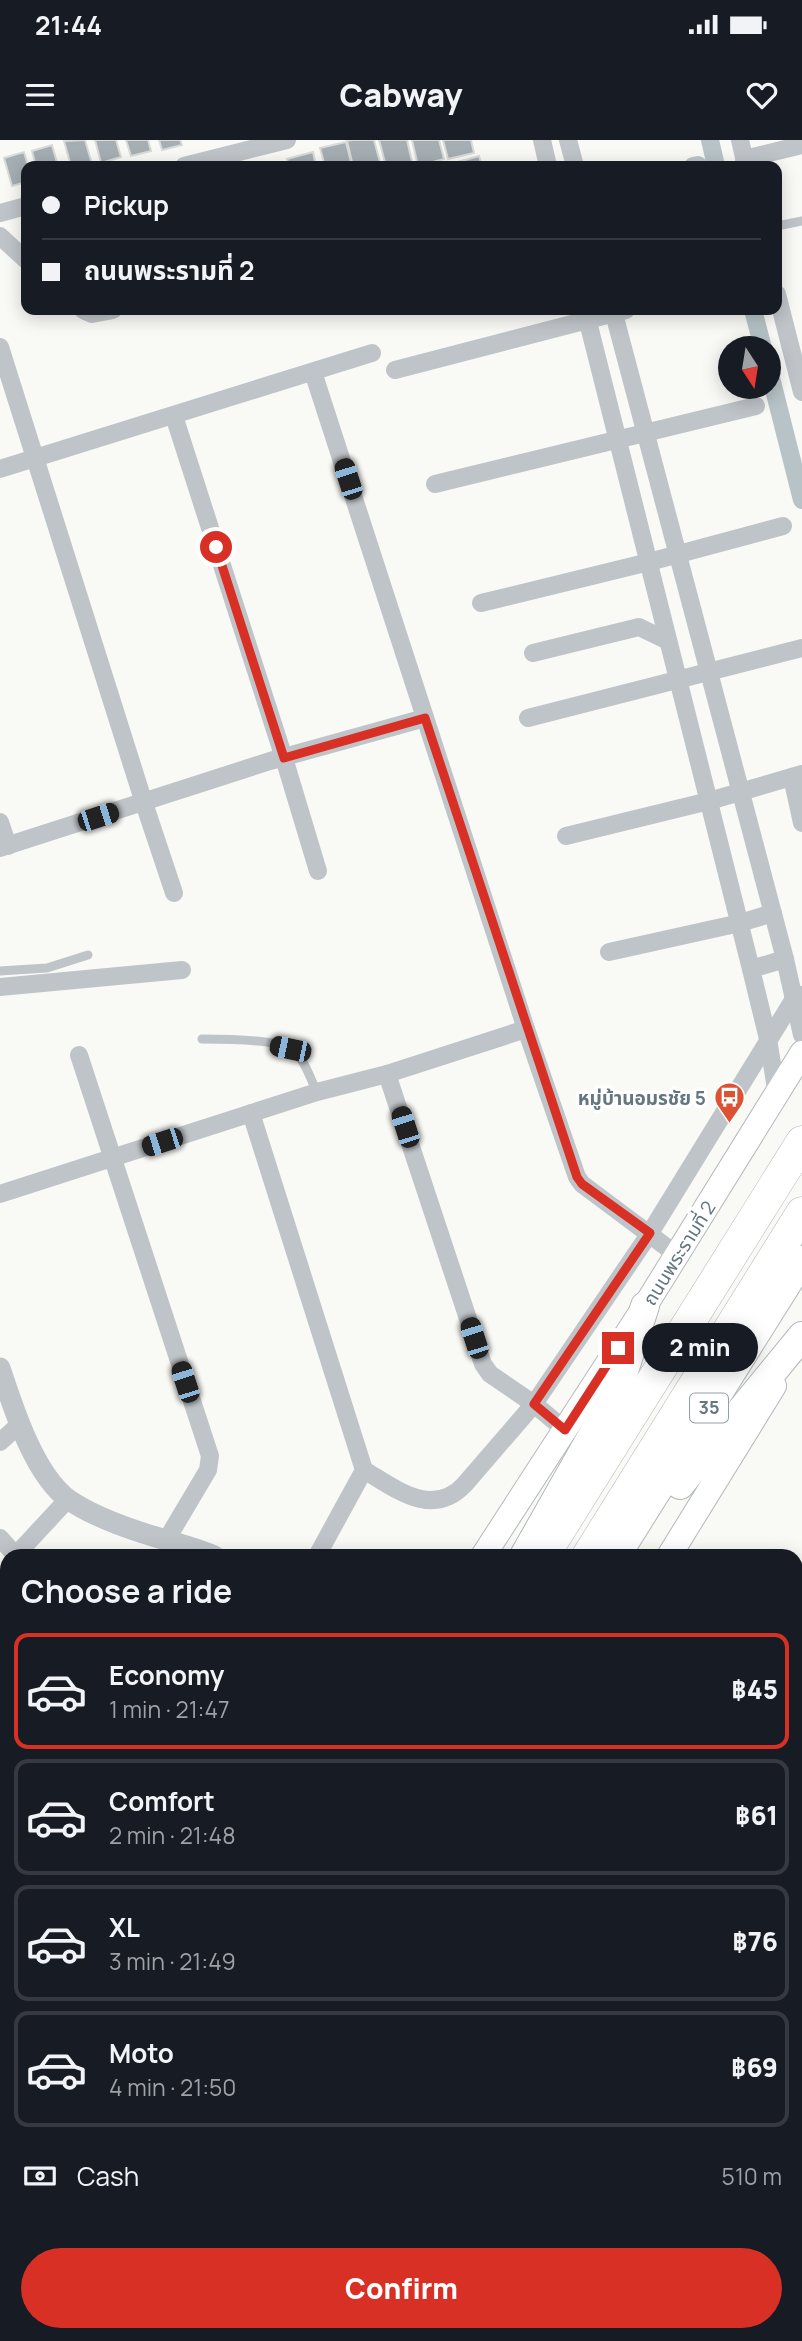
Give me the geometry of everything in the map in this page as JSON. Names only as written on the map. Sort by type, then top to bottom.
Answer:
[{"type":"highway","points":[[547,1549],[802,1142]]},
{"type":"highway","points":[[556,1549],[802,1152]]},
{"type":"highway","points":[[592,1549],[802,1213]]},
{"type":"highway","name":"35","points":[[620,1549],[802,1259]]},
{"type":"highway","points":[[528,1549],[609,1406],[625,1368],[645,1306]]},
{"type":"highway","points":[[632,1549],[701,1458],[802,1338]]},
{"type":"main road","name":"ถนนพระรามที่ 2","points":[[488,1549],[645,1306],[802,1053]]},
{"type":"main road","name":"35","points":[[673,1549],[802,1338]]},
{"type":"street","points":[[204,161],[287,140]]},
{"type":"street","points":[[542,140],[547,161]]},
{"type":"street","points":[[568,140],[574,161]]},
{"type":"street","points":[[740,140],[745,161]]},
{"type":"street","points":[[748,161],[802,145]]},
{"type":"street","points":[[0,213],[21,207]]},
{"type":"street","points":[[0,236],[21,255]]},
{"type":"street","points":[[782,314],[802,392]]},
{"type":"street","points":[[395,369],[586,315],[768,1038],[776,1096]]},
{"type":"street","points":[[619,315],[646,433],[785,959],[798,993],[802,1035]]},
{"type":"street","points":[[0,347],[174,893]]},
{"type":"street","points":[[0,468],[373,353]]},
{"type":"street","points":[[313,372],[577,1177],[582,1184],[677,1255]]},
{"type":"street","points":[[435,484],[756,406]]},
{"type":"street","points":[[174,416],[318,871]]},
{"type":"street","points":[[481,603],[783,526]]},
{"type":"street","points":[[533,653],[639,627],[668,640]]},
{"type":"street","points":[[528,718],[802,648]]},
{"type":"street","points":[[0,822],[4,847],[144,803],[166,793],[425,718]]},
{"type":"street","points":[[566,836],[797,776],[802,823]]},
{"type":"street","points":[[609,952],[773,913]]},
{"type":"street","points":[[751,969],[785,959]]},
{"type":"street","points":[[0,987],[182,970]]},
{"type":"street","points":[[251,1113],[364,1471],[409,1497],[444,1500],[457,1493],[534,1404],[650,1233],[798,993]]},
{"type":"street","points":[[0,1194],[317,1091],[387,1074],[527,1029]]},
{"type":"street","points":[[79,1055],[210,1456],[208,1470],[167,1539]]},
{"type":"street","points":[[387,1074],[483,1364],[490,1374],[534,1404],[565,1430]]},
{"type":"street","points":[[0,1368],[30,1447],[51,1480],[68,1499],[144,1534],[195,1549]]},
{"type":"street","points":[[0,1443],[20,1424]]},
{"type":"street","points":[[321,1549],[364,1471]]},
{"type":"street","points":[[22,1549],[68,1499]]},
{"type":"lane","points":[[782,225],[802,221]]},
{"type":"lane","points":[[0,971],[47,968],[88,955]]},
{"type":"lane","points":[[202,1039],[251,1040],[290,1049],[303,1064],[317,1091]]},
{"type":"building","points":[[85,140],[91,161],[70,161],[64,141]]},
{"type":"building","points":[[95,140],[116,140],[121,157],[100,161]]},
{"type":"building","points":[[126,140],[148,140],[151,151],[131,156]]},
{"type":"building","points":[[159,140],[180,140],[182,145],[162,150]]},
{"type":"building","points":[[374,140],[380,161],[352,161],[347,141]]},
{"type":"building","points":[[379,140],[407,140],[412,161],[385,161]]},
{"type":"building","points":[[412,140],[439,140],[444,159],[417,161]]},
{"type":"building","points":[[443,140],[471,140],[474,153],[448,159]]},
{"type":"building","points":[[346,142],[351,161],[324,161],[320,148]]},
{"type":"building","points":[[52,145],[57,161],[35,161],[32,151]]},
{"type":"building","points":[[24,152],[27,161],[21,161],[21,183],[12,186],[4,158]]},
{"type":"building","points":[[313,152],[315,161],[288,161]]},
{"type":"building","points":[[479,156],[480,161],[461,161]]},
{"type":"waterway","points":[[710,140],[715,161]]},
{"type":"waterway","points":[[754,315],[760,336]]},
{"type":"waterway","points":[[776,399],[802,500]]},
{"type":"place","name":"หมู่บ้านอมรชัย 5","points":[[729,1125]]},
{"type":"route","points":[[216,547],[284,758],[425,718],[577,1177],[582,1184],[650,1233],[534,1404],[565,1430],[618,1348]]}]
